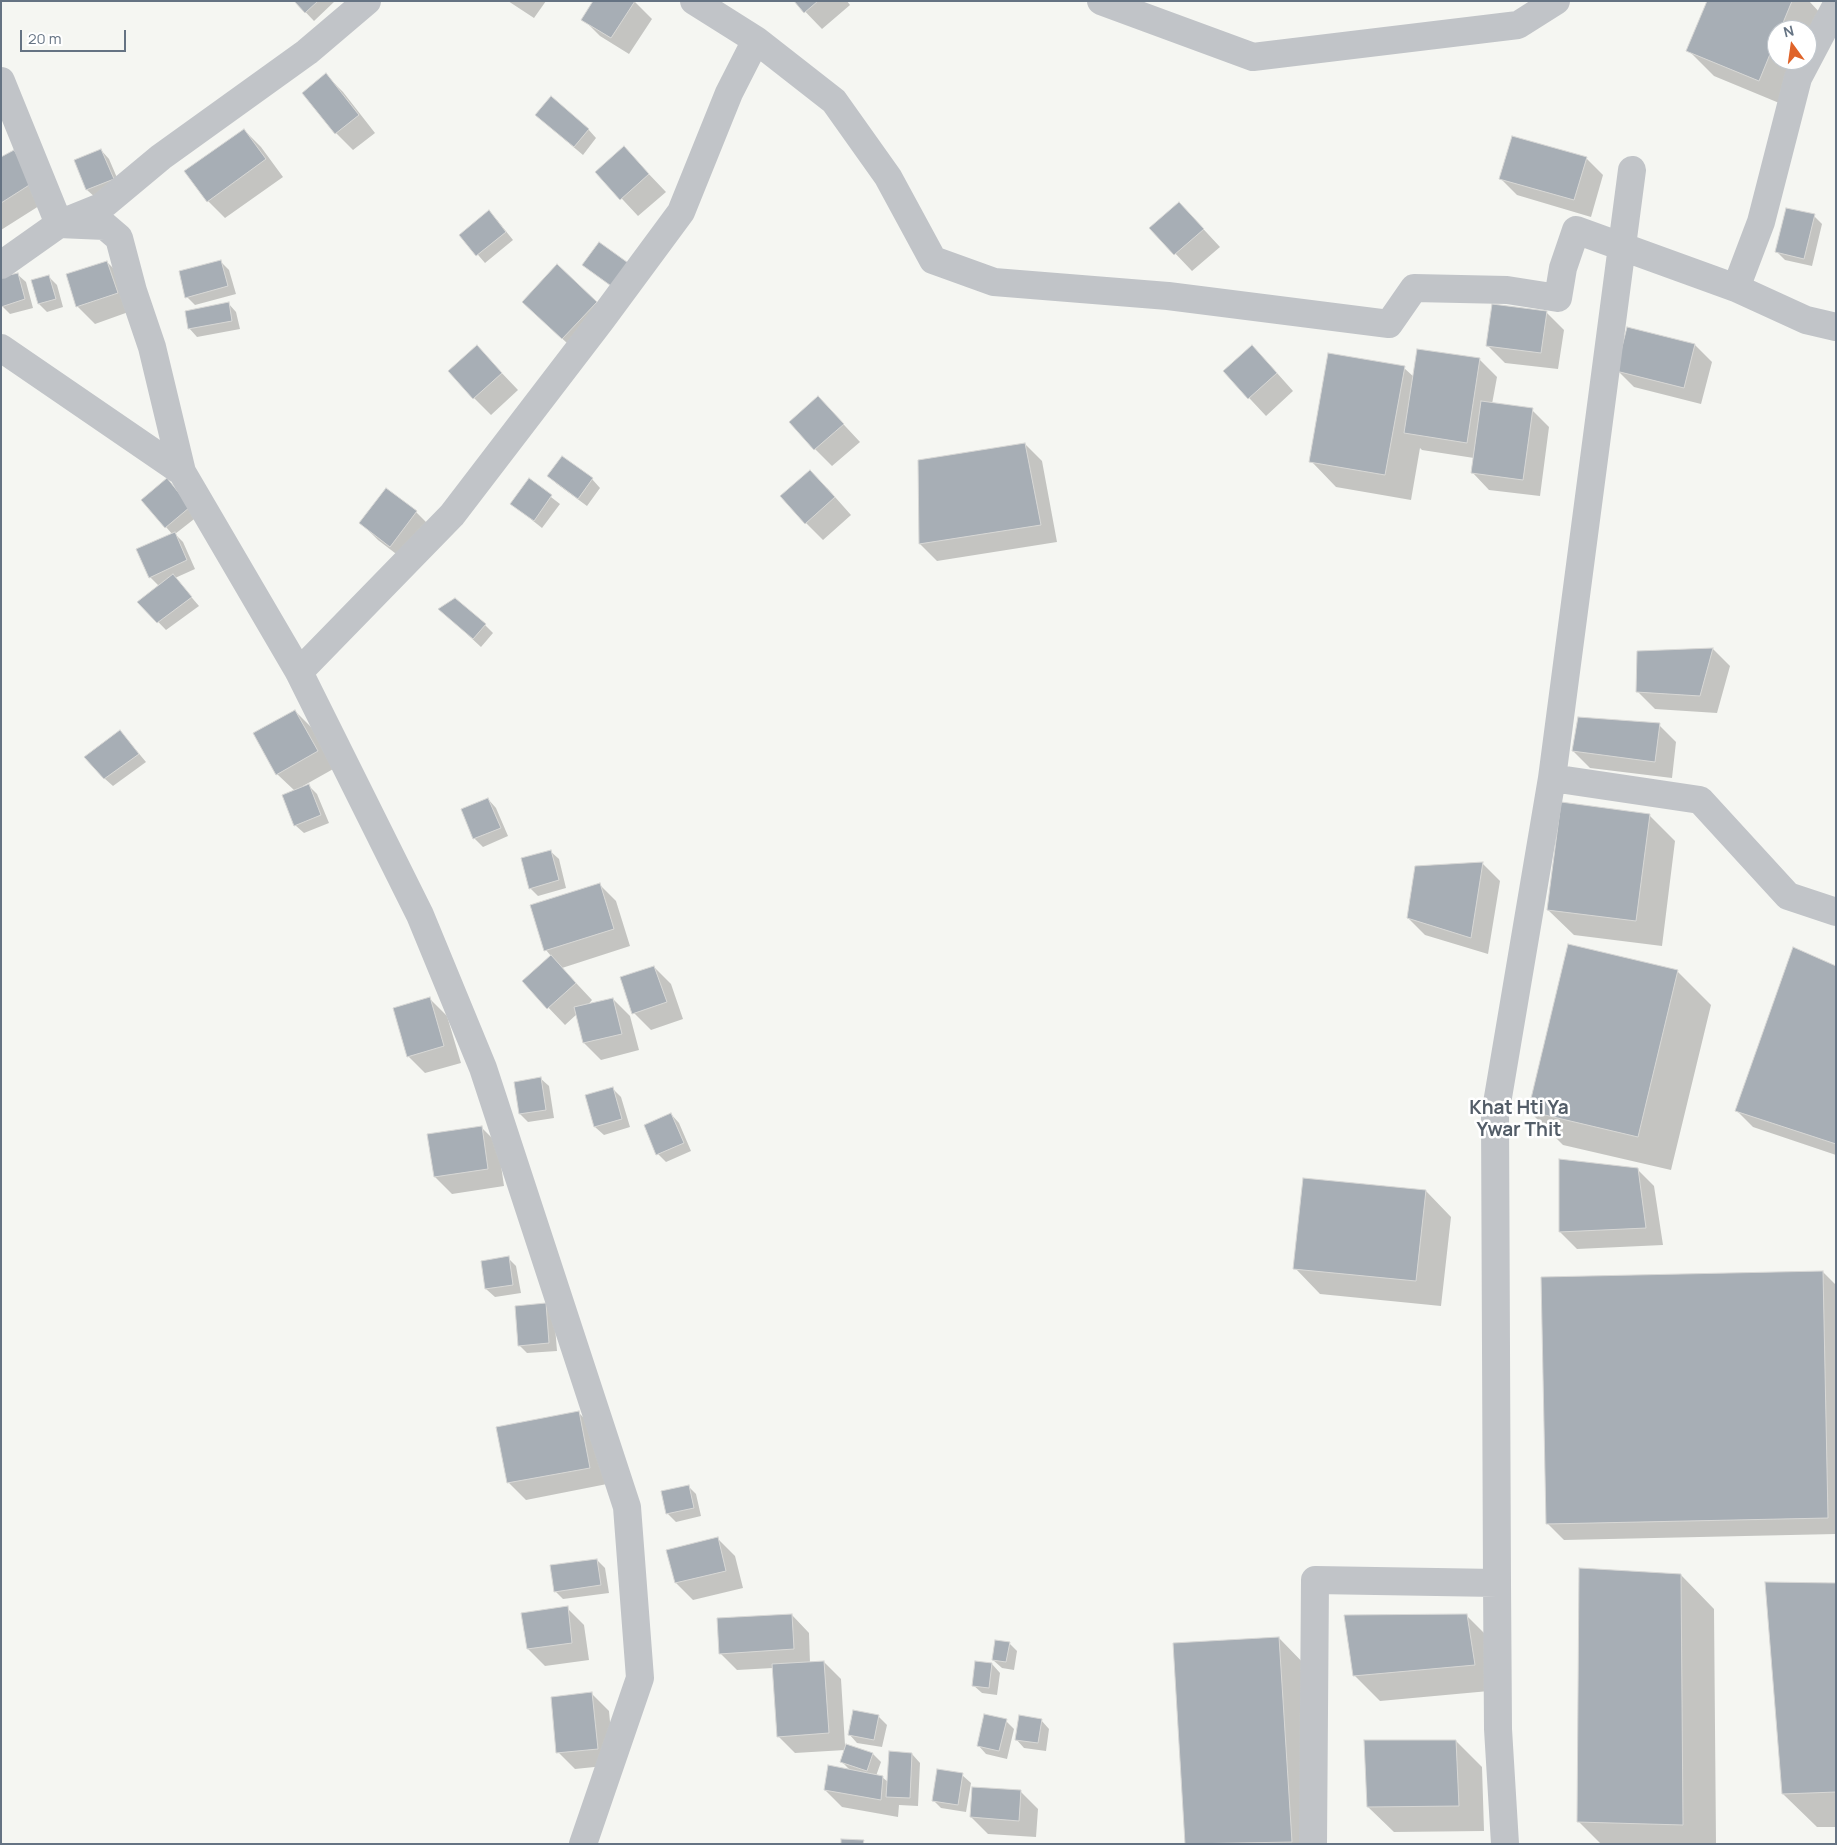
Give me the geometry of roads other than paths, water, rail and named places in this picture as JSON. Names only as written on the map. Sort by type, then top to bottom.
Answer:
[{"type":"street","points":[[1,265],[58,224],[101,207],[161,157],[307,52],[367,1]]},
{"type":"street","points":[[694,1],[756,40],[834,101],[888,176],[933,260],[994,282],[1178,297],[1389,324],[1414,288],[1507,290],[1558,298],[1563,268],[1576,230],[1622,245],[1736,288],[1806,320],[1836,327]]},
{"type":"street","points":[[1101,1],[1253,57],[1518,25],[1556,1]]},
{"type":"street","points":[[1736,288],[1761,222],[1798,78],[1836,6]]},
{"type":"street","points":[[299,672],[452,515],[608,312],[681,212],[729,93],[756,40]]},
{"type":"street","points":[[1,82],[58,224]]},
{"type":"street","points":[[1505,1844],[1498,1729],[1495,1115],[1552,778],[1632,170]]},
{"type":"street","points":[[58,224],[105,226],[119,238],[133,291],[152,347],[182,472],[299,672],[420,915],[483,1068],[627,1507],[640,1678],[590,1839]]},
{"type":"street","points":[[1,348],[182,472]]},
{"type":"street","points":[[1552,778],[1700,800],[1788,896],[1836,912]]},
{"type":"street","points":[[1313,1844],[1314,1580],[1497,1583]]},
{"type":"district","name":"Khat Hti Ya Ywar Thit","points":[[1519,1120]]}]
